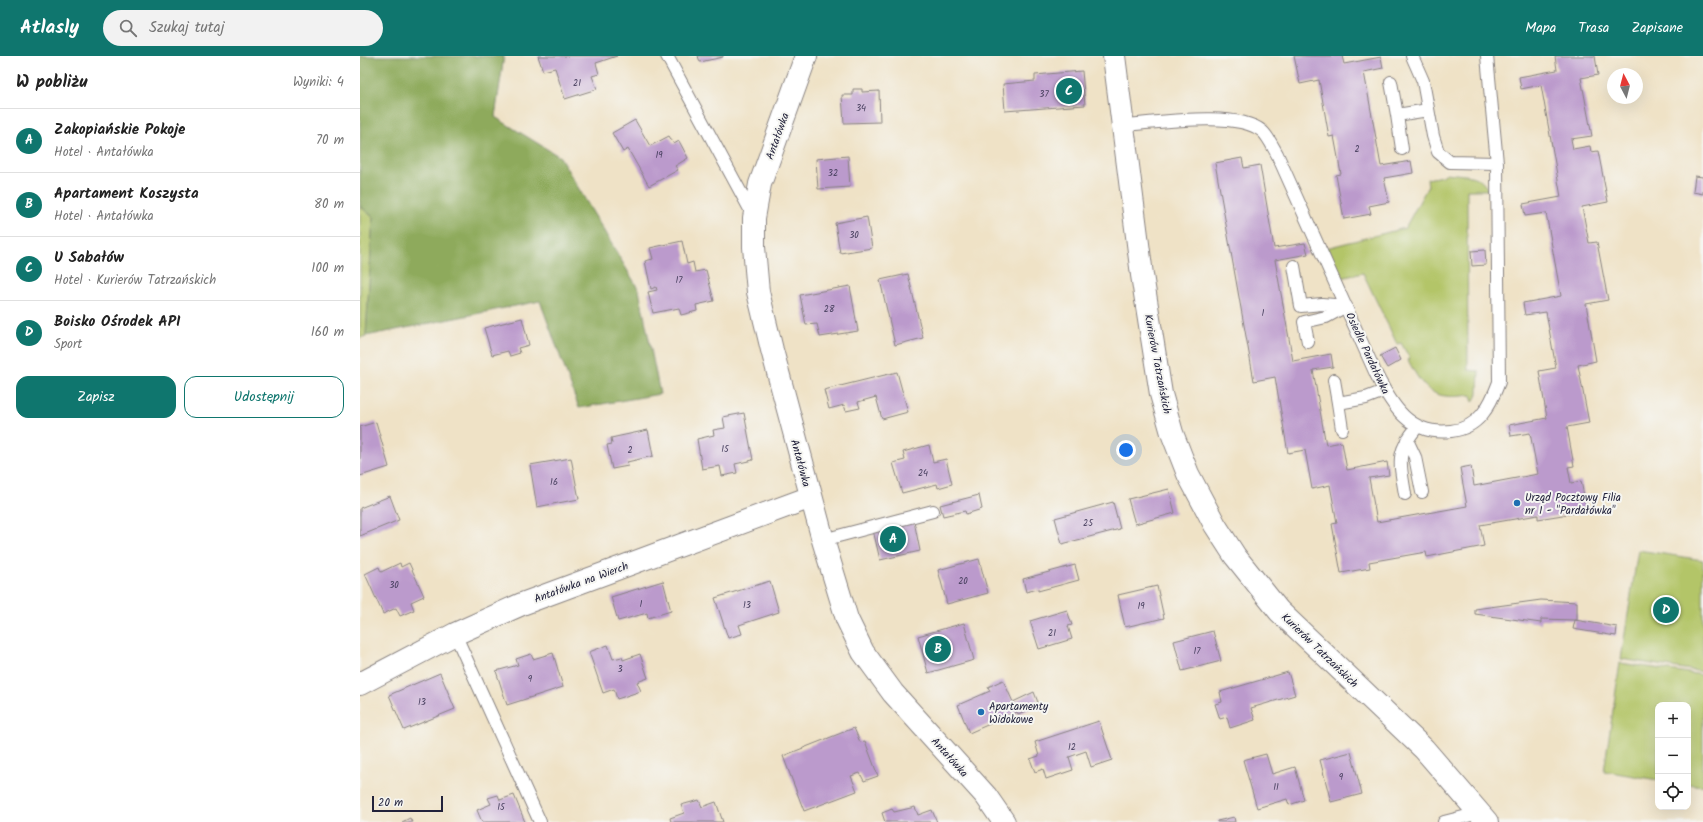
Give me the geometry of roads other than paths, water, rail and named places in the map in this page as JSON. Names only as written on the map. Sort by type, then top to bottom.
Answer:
[{"type":"street","name":"Antałówka","points":[[806,56],[760,184],[754,218],[754,247],[758,292],[811,497],[847,619],[863,652],[893,693],[986,796],[1004,822]]},
{"type":"street","name":"Kurierów Tatrzańskich","points":[[1114,56],[1142,275],[1161,394],[1180,454],[1198,494],[1235,556],[1279,611],[1424,749],[1483,818]]},
{"type":"street","name":"Antałówka na Wierch","points":[[360,684],[455,634],[522,604],[811,497]]},
{"type":"lane","points":[[666,56],[754,218]]},
{"type":"lane","points":[[1412,56],[1424,81],[1433,136],[1438,152],[1450,162],[1476,164],[1497,163]]},
{"type":"lane","name":"Osiedle Pardałówka","points":[[1124,125],[1193,119],[1230,120],[1249,124],[1263,131],[1277,154],[1384,391],[1394,406],[1417,427],[1436,432],[1458,430],[1469,426],[1478,420],[1485,412],[1492,400],[1499,382],[1497,163],[1487,56]]},
{"type":"lane","points":[[1391,82],[1402,149]]},
{"type":"lane","points":[[1397,116],[1428,110]]},
{"type":"lane","points":[[1294,266],[1301,306],[1322,304],[1346,306]]},
{"type":"lane","points":[[1308,342],[1304,322],[1326,317],[1346,306]]},
{"type":"lane","points":[[1334,380],[1342,429]]},
{"type":"lane","points":[[1338,403],[1366,398],[1384,391]]},
{"type":"lane","points":[[1405,494],[1399,459],[1407,440],[1417,427]]},
{"type":"lane","points":[[1407,440],[1415,457],[1422,492]]},
{"type":"lane","points":[[823,540],[933,510]]},
{"type":"lane","points":[[455,634],[540,822]]},
{"type":"lane","points":[[1444,822],[1483,818]]},
{"type":"place","name":"U Sabałów","points":[[1069,91]]},
{"type":"place","name":"Urząd Pocztowy Filia nr 1 - \"Pardałówka\"","points":[[1517,503]]},
{"type":"place","name":"Zakopiańskie Pokoje","points":[[893,539]]},
{"type":"place","name":"Boisko Ośrodek API","points":[[1666,610]]},
{"type":"place","name":"Apartament Koszysta","points":[[938,649]]},
{"type":"place","name":"Apartamenty Widokowe","points":[[981,712]]}]
